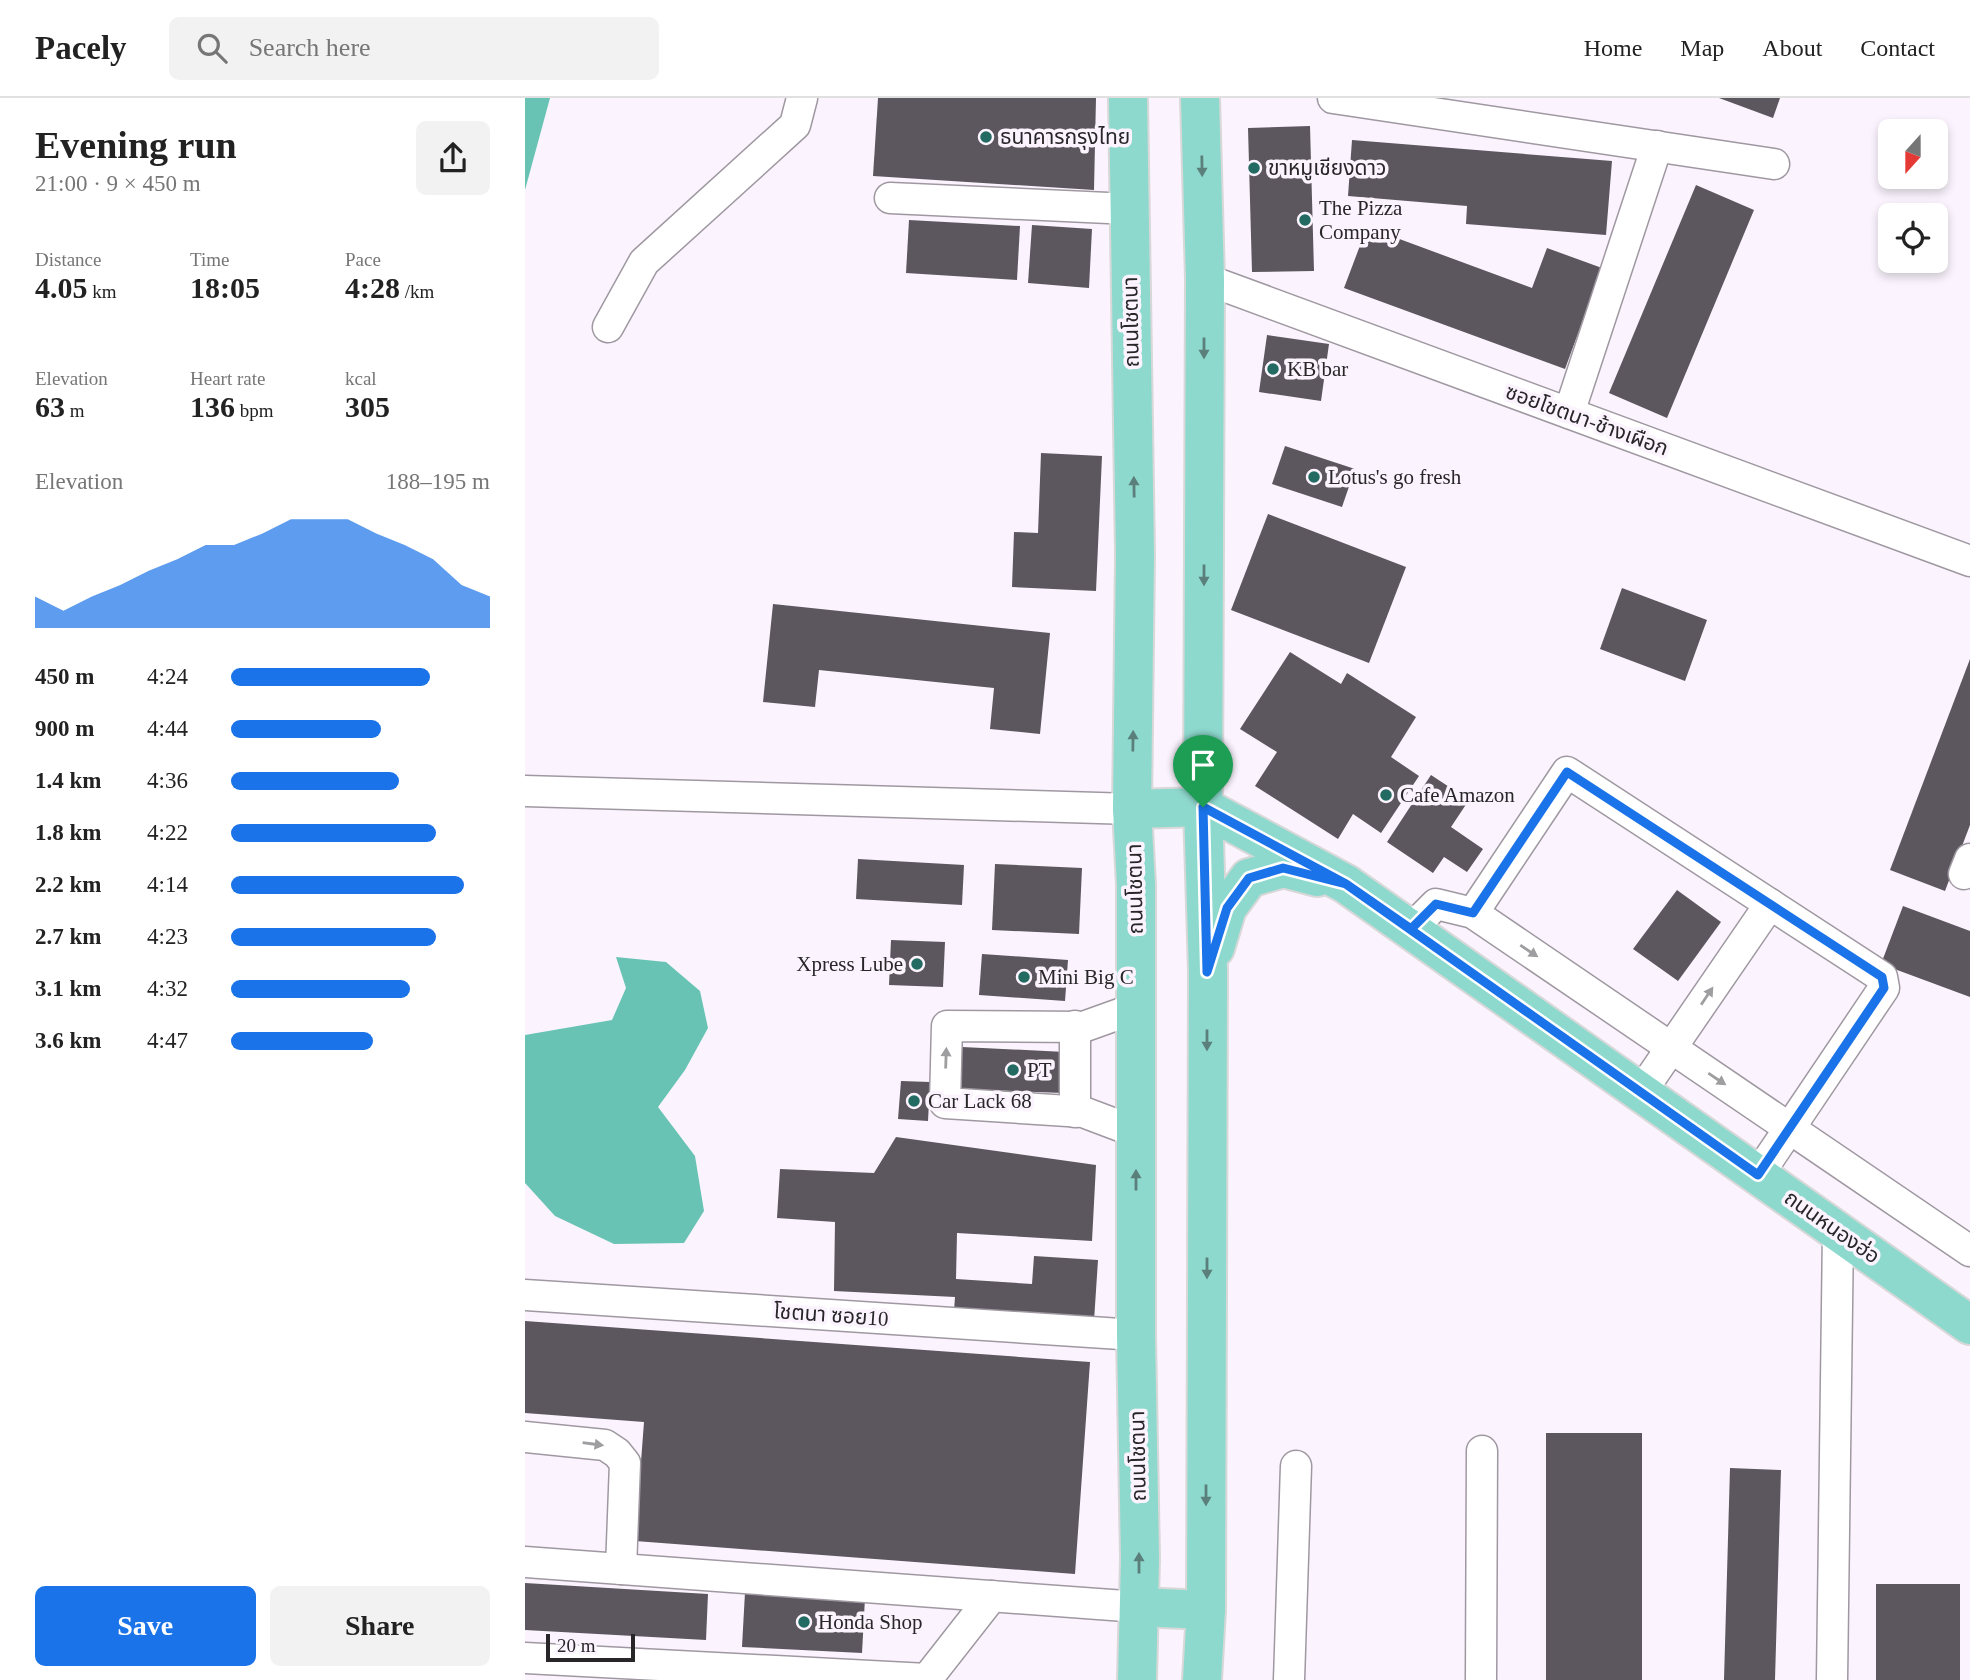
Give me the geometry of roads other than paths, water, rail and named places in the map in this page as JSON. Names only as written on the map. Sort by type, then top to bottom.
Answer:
[{"type":"main road","name":"ถนนโชตนา","points":[[1128,98],[1135,555],[1132,809],[1136,885],[1137,1680]]},
{"type":"main road","points":[[1201,98],[1205,279],[1203,807],[1207,972],[1206,1610],[1202,1680]]},
{"type":"main road","points":[[1132,809],[1203,807]]},
{"type":"main road","name":"ถนนหนองฮ่อ","points":[[1203,807],[1346,884],[1970,1325]]},
{"type":"main road","points":[[1207,972],[1227,908],[1249,878],[1283,868],[1346,884]]},
{"type":"main road","points":[[1139,1607],[1206,1610]]},
{"type":"street","points":[[608,327],[644,262],[795,125],[803,98]]},
{"type":"street","points":[[1333,98],[1774,164]]},
{"type":"street","points":[[1569,413],[1657,146]]},
{"type":"street","points":[[890,198],[1130,209]]},
{"type":"street","name":"ซอยโชตนา-ช้างเผือก","points":[[1205,279],[1970,561]]},
{"type":"street","points":[[1473,913],[1567,772],[1882,977],[1884,988],[1758,1175]]},
{"type":"street","points":[[525,791],[1132,809]]},
{"type":"street","points":[[1411,929],[1436,904],[1473,913],[1970,1251]]},
{"type":"street","points":[[1641,1092],[1770,904]]},
{"type":"street","points":[[1136,1008],[1083,1027],[947,1026],[945,1102],[1083,1112],[1136,1132]]},
{"type":"street","points":[[1075,1026],[1075,1112]]},
{"type":"street","points":[[1832,1680],[1838,1232]]},
{"type":"street","name":"โชตนา ซอย10","points":[[525,1295],[1136,1335]]},
{"type":"street","points":[[525,1437],[605,1445],[625,1463],[621,1569]]},
{"type":"street","points":[[1481,1680],[1482,1451]]},
{"type":"street","points":[[1289,1680],[1296,1466]]},
{"type":"street","points":[[525,1562],[1139,1607]]},
{"type":"street","points":[[525,1658],[927,1679],[992,1596]]},
{"type":"place","name":"ธนาคารกรุงไทย","points":[[986,137]]},
{"type":"place","name":"ขาหมูเชียงดาว","points":[[1254,168]]},
{"type":"place","name":"The Pizza Company","points":[[1305,220]]},
{"type":"place","name":"KB bar","points":[[1273,369]]},
{"type":"place","name":"Lotus's go fresh","points":[[1314,477]]},
{"type":"place","name":"Cafe Amazon","points":[[1386,795]]},
{"type":"place","name":"Xpress Lube","points":[[917,964]]},
{"type":"place","name":"Mini Big C","points":[[1024,977]]},
{"type":"place","name":"PT","points":[[1013,1070]]},
{"type":"place","name":"Car Lack 68","points":[[914,1101]]},
{"type":"place","name":"Honda Shop","points":[[804,1622]]}]
